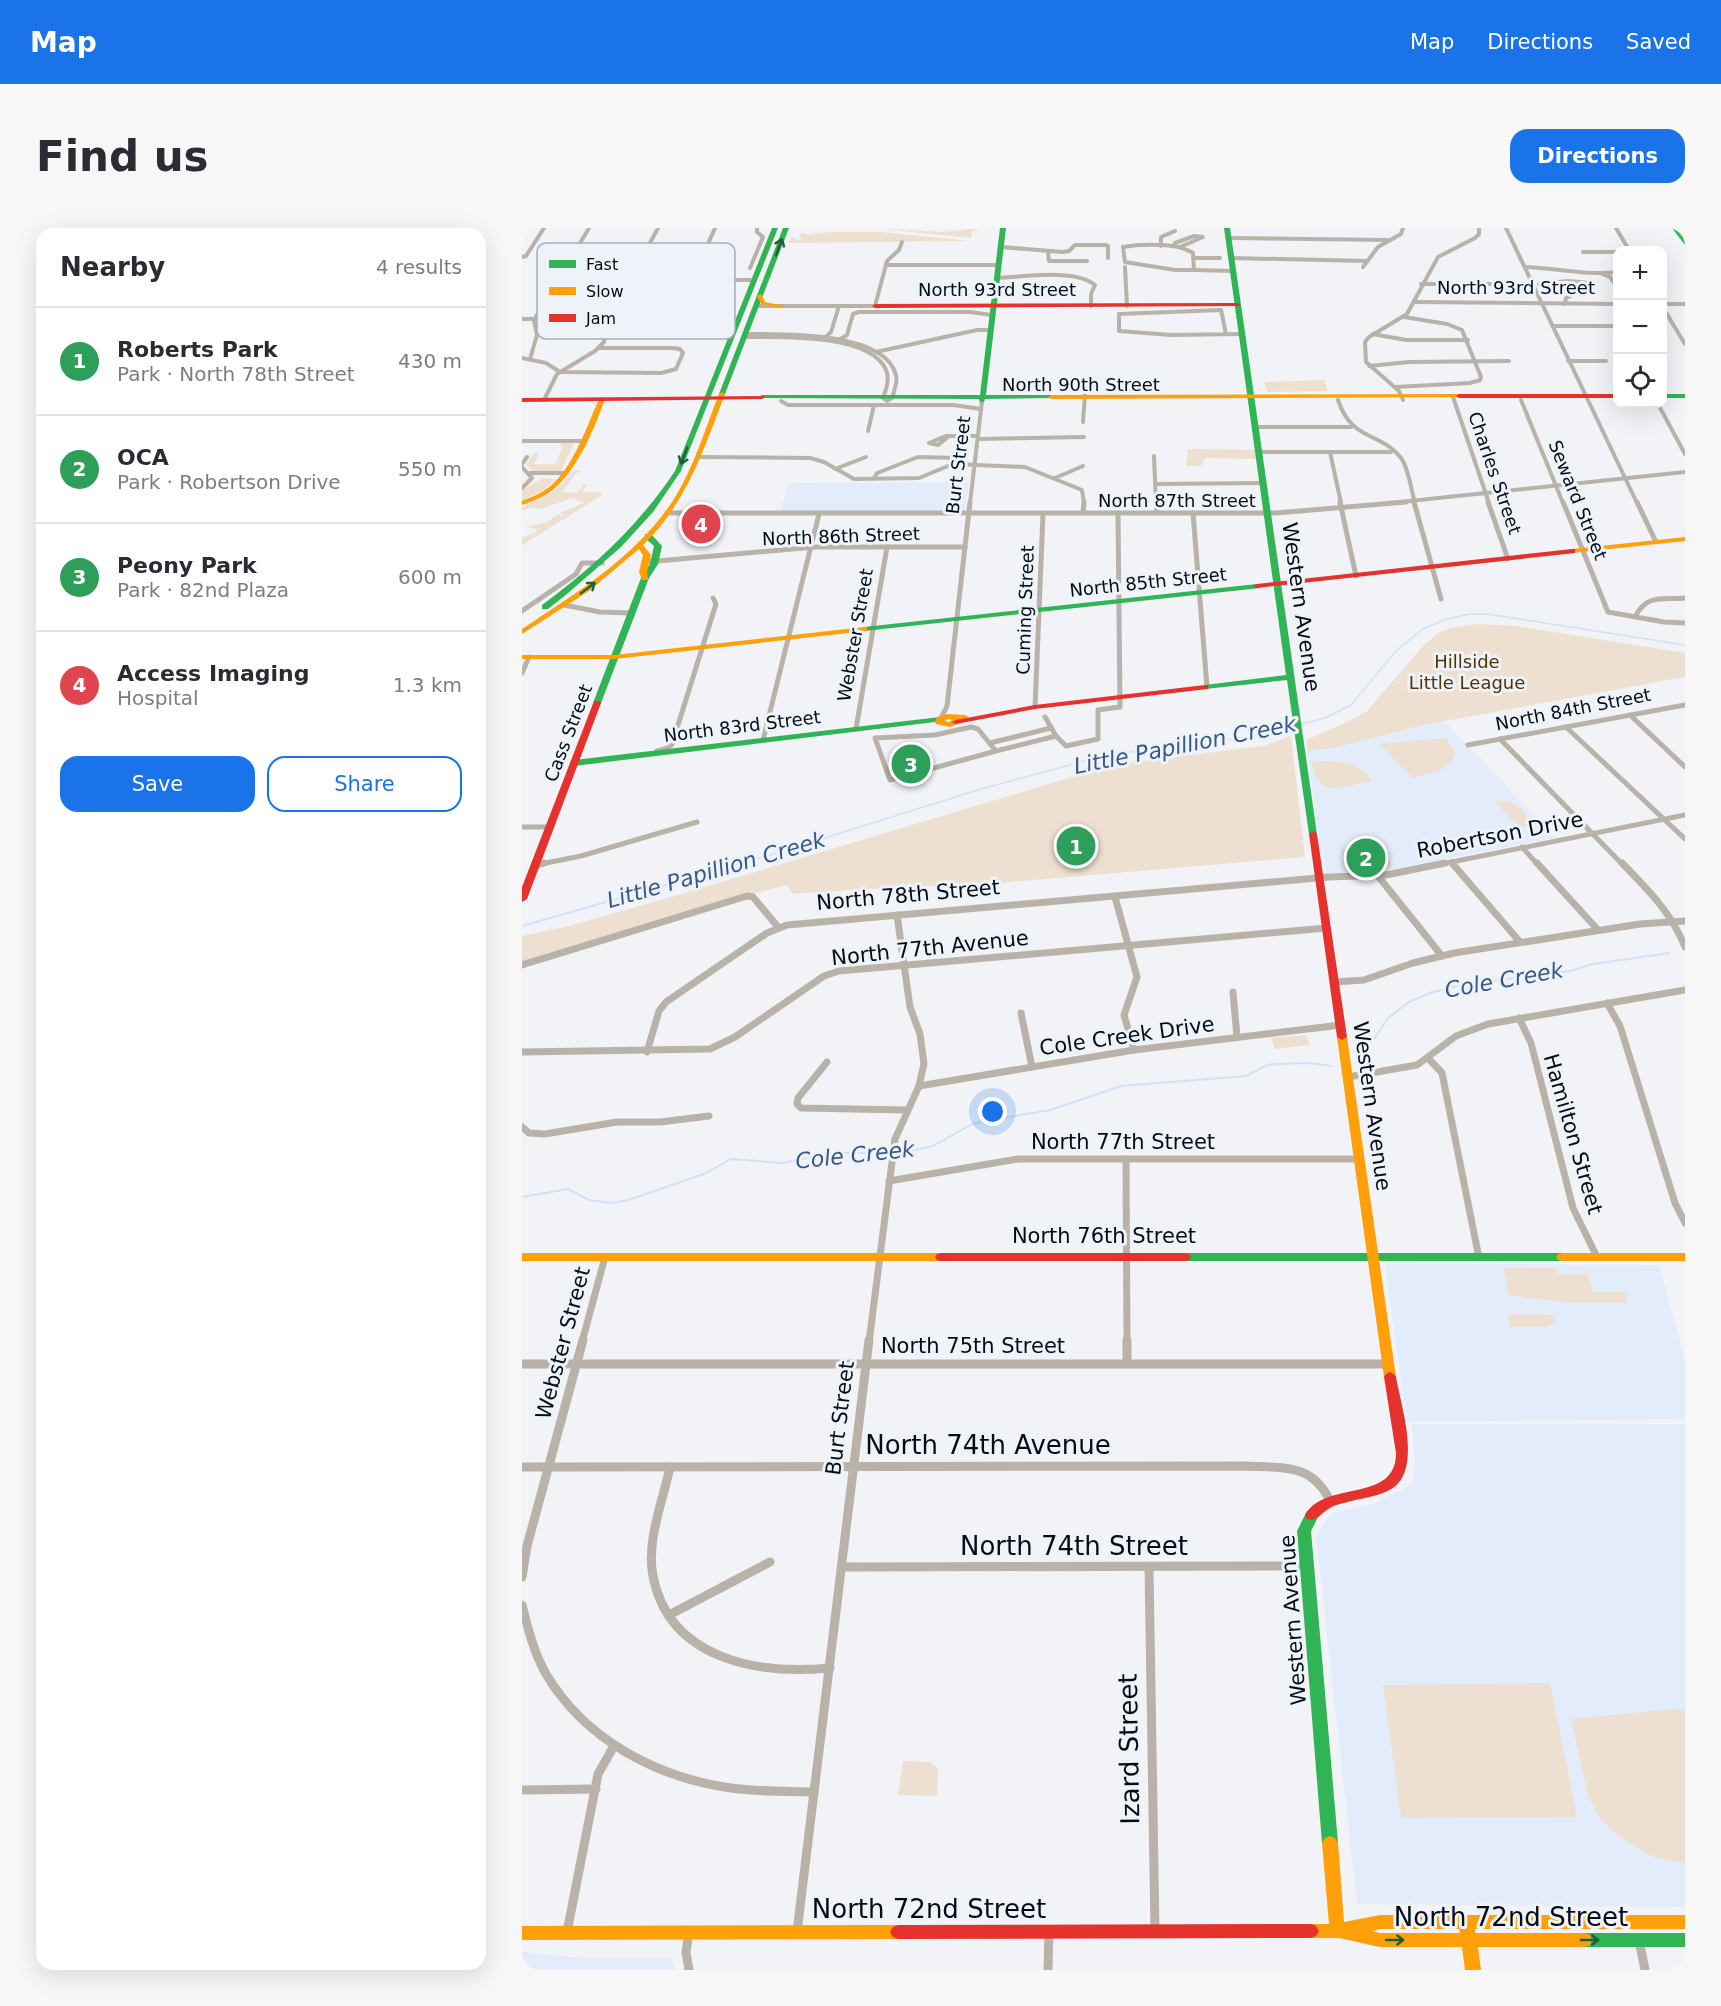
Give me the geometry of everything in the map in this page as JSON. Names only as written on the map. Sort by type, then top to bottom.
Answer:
[{"type":"main road","points":[[736,324],[754,280],[755,268],[775,228]]},
{"type":"main road","points":[[522,632],[564,605],[639,545],[667,513],[683,490],[699,457],[786,228]]},
{"type":"main road","name":"Burt Street","points":[[982,402],[1003,228]]},
{"type":"main road","points":[[1675,228],[1685,243]]},
{"type":"main road","name":"Western Avenue","points":[[1228,233],[1402,1460],[1399,1475],[1387,1487],[1378,1491],[1341,1496],[1321,1505],[1307,1521],[1304,1538],[1337,1931]]},
{"type":"main road","points":[[755,268],[760,280],[750,303],[758,301],[781,306]]},
{"type":"main road","name":"North 93rd Street","points":[[875,306],[993,310],[1091,306],[1123,310],[1238,306]]},
{"type":"main road","points":[[522,622],[602,564],[639,528],[657,505],[674,478],[730,339]]},
{"type":"main road","name":"North 90th Street","points":[[1251,399],[1402,398]]},
{"type":"main road","name":"North 90th Street","points":[[1453,398],[1521,400],[1587,398]]},
{"type":"main road","name":"North 90th Street","points":[[522,399],[888,399],[982,402],[1084,399],[1613,398]]},
{"type":"main road","points":[[1667,398],[1685,398]]},
{"type":"main road","name":"North 90th Street","points":[[721,399],[781,401],[888,399]]},
{"type":"main road","points":[[522,503],[551,488],[565,473],[569,459],[579,445],[593,416],[593,411],[601,400]]},
{"type":"main road","points":[[639,528],[636,542],[639,545]]},
{"type":"main road","name":"Cass Street","points":[[522,899],[645,578],[643,572],[659,549],[648,536]]},
{"type":"main road","name":"North 85th Street","points":[[614,657],[1685,539]]},
{"type":"main road","name":"Cass Street","points":[[639,545],[646,552],[650,562]]},
{"type":"main road","points":[[525,657],[614,657]]},
{"type":"main road","name":"North 83rd Street","points":[[574,763],[915,722],[948,721],[1035,707],[1292,677]]},
{"type":"main road","points":[[522,868],[535,866]]},
{"type":"main road","name":"North 76th Street","points":[[522,1257],[1685,1257]]},
{"type":"main road","name":"North 72nd Street","points":[[522,1933],[1337,1931],[1380,1922],[1685,1922]]},
{"type":"main road","points":[[1466,1922],[1473,1970]]},
{"type":"main road","name":"North 72nd Street","points":[[1337,1931],[1380,1940],[1685,1940]]},
{"type":"street","points":[[522,257],[526,256],[544,228]]},
{"type":"street","points":[[581,243],[590,228]]},
{"type":"street","points":[[650,243],[658,228]]},
{"type":"street","points":[[709,243],[716,228]]},
{"type":"street","points":[[755,268],[763,237],[757,232],[757,228]]},
{"type":"street","points":[[1363,267],[1378,247],[1401,234],[1403,228]]},
{"type":"street","points":[[1402,398],[1395,387],[1366,362],[1364,346],[1367,339],[1404,317],[1438,257],[1475,238],[1479,234],[1479,228]]},
{"type":"street","points":[[1506,228],[1656,542]]},
{"type":"street","points":[[1616,228],[1627,246]]},
{"type":"street","points":[[1161,246],[1161,237],[1175,231]]},
{"type":"street","points":[[1228,233],[1388,240]]},
{"type":"street","points":[[1174,246],[1175,243],[1192,237],[1203,237],[1180,247]]},
{"type":"street","points":[[875,306],[888,259],[900,250],[902,242]]},
{"type":"street","points":[[1001,247],[1048,252],[1068,251],[1077,245],[1106,245],[1108,246],[1108,258]]},
{"type":"street","points":[[1194,271],[1191,251],[1180,247],[1125,246],[1124,261],[1170,270],[1194,271],[1233,266],[1367,261]]},
{"type":"street","points":[[1048,252],[1049,261],[1088,261]]},
{"type":"street","points":[[1583,252],[1613,252]]},
{"type":"street","points":[[1193,258],[1220,258]]},
{"type":"street","points":[[886,265],[998,265]]},
{"type":"street","points":[[1125,267],[1123,310],[1119,331],[1148,331],[1165,334],[1242,334]]},
{"type":"street","points":[[1525,267],[1602,274],[1610,277],[1613,282]]},
{"type":"street","points":[[1566,269],[1562,275],[1568,281]]},
{"type":"street","points":[[1602,274],[1613,273]]},
{"type":"street","points":[[997,278],[1072,276],[1089,279],[1095,284],[1091,294],[1091,306]]},
{"type":"street","points":[[735,280],[754,280]]},
{"type":"street","points":[[1539,284],[1568,281],[1591,283]]},
{"type":"street","points":[[1422,284],[1533,284]]},
{"type":"street","points":[[1565,304],[1570,294]]},
{"type":"street","name":"North 93rd Street","points":[[1414,303],[1613,304]]},
{"type":"street","points":[[1667,305],[1685,304]]},
{"type":"street","name":"North 93rd Street","points":[[781,306],[875,306]]},
{"type":"street","points":[[824,339],[831,332],[839,306]]},
{"type":"street","points":[[1219,308],[1226,334]]},
{"type":"street","points":[[839,340],[847,335],[853,314],[857,312],[993,310]]},
{"type":"street","points":[[1667,314],[1685,345]]},
{"type":"street","points":[[530,359],[537,335],[535,318],[537,315]]},
{"type":"street","points":[[1395,387],[1470,383],[1480,380],[1481,376],[1464,332],[1454,326],[1404,317]]},
{"type":"street","points":[[522,319],[535,318]]},
{"type":"street","points":[[1554,326],[1613,326]]},
{"type":"street","points":[[1667,326],[1674,326]]},
{"type":"street","points":[[876,352],[977,330],[990,330]]},
{"type":"street","points":[[1373,334],[1406,340],[1468,340]]},
{"type":"street","points":[[745,335],[839,340],[876,352],[888,362],[895,372],[888,399]]},
{"type":"street","points":[[544,400],[560,372],[598,348],[604,339]]},
{"type":"street","points":[[824,339],[861,350],[880,363],[887,375],[888,399]]},
{"type":"street","points":[[522,358],[546,363],[560,372],[670,371],[677,368],[682,350],[598,348]]},
{"type":"street","points":[[1369,366],[1409,362],[1509,361]]},
{"type":"street","points":[[1569,361],[1606,361]]},
{"type":"street","points":[[1083,422],[1086,381]]},
{"type":"street","name":"Charles Street","points":[[1453,398],[1508,559]]},
{"type":"street","points":[[1338,400],[1340,409],[1351,427],[1403,460],[1442,599]]},
{"type":"street","name":"Seward Street","points":[[1521,400],[1608,612],[1635,617]]},
{"type":"street","points":[[781,401],[788,405],[957,405],[982,402]]},
{"type":"street","name":"Burt Street","points":[[948,721],[947,706],[956,620],[982,402]]},
{"type":"street","points":[[868,431],[874,405]]},
{"type":"street","points":[[1660,408],[1685,454]]},
{"type":"street","points":[[1255,427],[1351,427]]},
{"type":"street","points":[[948,436],[1084,437]]},
{"type":"street","points":[[557,446],[560,441]]},
{"type":"street","points":[[523,442],[560,441],[579,445]]},
{"type":"street","points":[[1259,452],[1392,452]]},
{"type":"street","points":[[1330,452],[1356,576]]},
{"type":"street","points":[[1154,456],[1156,513]]},
{"type":"street","points":[[527,457],[522,465],[531,475]]},
{"type":"street","points":[[699,457],[800,457],[820,460],[852,478],[874,478],[919,478],[958,462],[958,458],[917,458],[877,473],[874,478]]},
{"type":"street","points":[[835,469],[866,457]]},
{"type":"street","points":[[953,464],[1022,466],[1055,478],[1082,490],[1083,513]]},
{"type":"street","points":[[1055,478],[1083,466]]},
{"type":"street","name":"North 87th Street","points":[[667,513],[1268,513],[1486,494],[1685,472]]},
{"type":"street","points":[[531,475],[565,473]]},
{"type":"street","points":[[522,488],[530,482],[531,475]]},
{"type":"street","points":[[1155,484],[1263,483]]},
{"type":"street","points":[[1045,717],[1056,736],[1066,746],[1098,740],[1098,710],[1120,707],[1118,513]]},
{"type":"street","points":[[1193,513],[1207,687]]},
{"type":"street","points":[[763,740],[819,514]]},
{"type":"street","name":"Cuming Street","points":[[1035,707],[1043,514]]},
{"type":"street","name":"North 86th Street","points":[[650,562],[811,547],[965,547]]},
{"type":"street","name":"Webster Street","points":[[856,729],[888,547]]},
{"type":"street","points":[[522,611],[575,575],[582,563],[602,564]]},
{"type":"street","points":[[633,757],[664,750],[672,744],[716,604],[713,598]]},
{"type":"street","points":[[1685,598],[1647,601],[1640,605],[1635,617],[1685,623]]},
{"type":"street","points":[[564,605],[600,612],[632,613]]},
{"type":"street","points":[[522,673],[525,657]]},
{"type":"street","name":"North 84th Street","points":[[1468,745],[1685,705]]},
{"type":"street","points":[[1630,715],[1685,767]]},
{"type":"street","points":[[996,751],[978,729],[948,721],[935,735],[875,738],[890,780],[1056,736]]},
{"type":"street","points":[[1566,727],[1662,820],[1685,839]]},
{"type":"street","points":[[990,743],[1052,728]]},
{"type":"street","points":[[1500,739],[1660,903],[1674,921],[1685,947]]},
{"type":"street","points":[[672,744],[676,749],[683,751]]},
{"type":"street","name":"Robertson Drive","points":[[1320,879],[1378,876],[1685,815]]},
{"type":"street","points":[[535,866],[581,856],[697,822]]},
{"type":"street","points":[[522,827],[550,827]]},
{"type":"street","points":[[1522,847],[1598,930]]},
{"type":"street","points":[[1451,862],[1520,942]]},
{"type":"street","points":[[1378,876],[1442,956]]},
{"type":"street","name":"North 78th Street","points":[[778,927],[1320,879]]},
{"type":"street","points":[[522,964],[747,896],[753,897],[778,927],[666,1002],[659,1011],[647,1052]]},
{"type":"street","points":[[1115,897],[1137,982],[1126,1005],[1124,1015],[1125,1026],[1134,1050]]},
{"type":"street","name":"Burt Street","points":[[797,1932],[893,1146],[919,1086],[924,1064],[922,1045],[910,1007],[897,915]]},
{"type":"street","points":[[1334,982],[1364,980],[1442,956],[1520,942],[1598,930],[1685,921]]},
{"type":"street","name":"North 77th Avenue","points":[[522,1052],[697,1051],[716,1047],[735,1037],[828,973],[903,964],[1327,928]]},
{"type":"street","points":[[1348,1077],[1410,1068],[1428,1058],[1447,1041],[1488,1024],[1685,990]]},
{"type":"street","points":[[1233,992],[1237,1037]]},
{"type":"street","points":[[1606,1003],[1620,1026],[1675,1203],[1685,1223]]},
{"type":"street","points":[[1020,1013],[1032,1067]]},
{"type":"street","name":"Hamilton Street","points":[[1519,1018],[1531,1043],[1573,1208],[1598,1257]]},
{"type":"street","name":"Cole Creek Drive","points":[[919,1086],[1134,1050],[1341,1025]]},
{"type":"street","points":[[1428,1058],[1442,1073],[1479,1258]]},
{"type":"street","points":[[827,1062],[798,1098],[797,1104],[801,1108],[907,1110]]},
{"type":"street","points":[[522,1126],[530,1133],[545,1134],[617,1122],[660,1122],[709,1116]]},
{"type":"street","points":[[1126,1159],[1127,1363]]},
{"type":"street","name":"North 77th Street","points":[[889,1181],[1007,1160],[1359,1159]]},
{"type":"street","name":"Webster Street","points":[[522,1577],[523,1564],[548,1467],[605,1257]]},
{"type":"street","name":"North 75th Street","points":[[522,1364],[1388,1364]]},
{"type":"street","name":"North 74th Avenue","points":[[522,1467],[1246,1466],[1299,1470],[1315,1476],[1330,1501]]},
{"type":"street","points":[[670,1467],[652,1563],[656,1589],[677,1626],[692,1641],[708,1652],[732,1662],[776,1670],[830,1668]]},
{"type":"street","points":[[669,1615],[770,1562]]},
{"type":"street","name":"North 74th Street","points":[[842,1567],[1306,1566]]},
{"type":"street","name":"Izard Street","points":[[1149,1567],[1155,1931]]},
{"type":"street","points":[[522,1605],[526,1646],[554,1688],[603,1739],[646,1763],[699,1782],[739,1790],[814,1792]]},
{"type":"street","points":[[567,1932],[602,1765],[614,1746]]},
{"type":"street","points":[[522,1790],[596,1789]]},
{"type":"street","points":[[1048,1970],[1049,1930]]},
{"type":"street","points":[[689,1932],[686,1952],[689,1970]]},
{"type":"street","points":[[1639,1940],[1645,1970]]},
{"type":"shaded area","points":[[969,482],[965,512],[780,512],[789,483]]},
{"type":"shaded area","points":[[1445,721],[1555,838],[1381,871],[1327,873],[1321,849],[1307,751],[1334,748]]},
{"type":"shaded area","points":[[1390,1263],[1659,1265],[1685,1360],[1685,1419],[1407,1422],[1385,1266]]},
{"type":"shaded area","points":[[1412,1424],[1685,1424],[1685,1907],[1357,1904],[1316,1536],[1332,1513],[1375,1503],[1412,1485],[1415,1461]]},
{"type":"shaded area","points":[[522,1952],[583,1958],[671,1958],[676,1970],[522,1970]]},
{"type":"green space","points":[[882,229],[942,232],[973,229],[978,231],[972,231],[971,238]]},
{"type":"green space","points":[[829,232],[880,232],[971,241],[788,243],[792,237],[797,240],[803,239],[799,236],[801,233],[809,235]]},
{"type":"green space","points":[[1324,380],[1328,391],[1268,392],[1264,382]]},
{"type":"green space","points":[[573,442],[561,471],[534,472],[526,465],[534,453],[539,453],[534,464],[555,464],[563,447],[560,446],[562,443]]},
{"type":"green space","points":[[1188,449],[1255,450],[1256,459],[1205,458],[1201,466],[1186,466]]},
{"type":"green space","points":[[573,470],[582,471],[575,474],[563,492],[577,493],[584,484],[587,484],[582,492],[602,492],[601,496],[522,545],[522,538],[537,532],[535,531],[537,529],[526,527],[547,522],[558,514],[566,515],[560,513],[584,503],[573,498],[541,509],[532,507],[522,511],[522,507],[557,488]]},
{"type":"green space","points":[[543,478],[556,479],[545,489],[522,501],[522,490]]},
{"type":"green space","name":"Hillside Little League","points":[[1478,624],[1516,626],[1685,653],[1685,677],[1429,724],[1334,748],[1308,751],[1306,740],[1367,711],[1425,644],[1438,633],[1450,628]]},
{"type":"green space","points":[[1291,736],[1305,857],[962,886],[916,886],[793,894],[786,885],[522,965],[522,936],[565,927],[678,895],[1069,778],[1134,762],[1263,746]]},
{"type":"green space","points":[[1446,738],[1455,751],[1449,763],[1432,773],[1412,778],[1379,744]]},
{"type":"green space","points":[[1328,761],[1353,766],[1364,772],[1372,781],[1333,788],[1326,786],[1315,774],[1312,762]]},
{"type":"green space","points":[[1508,801],[1522,809],[1531,825],[1519,827],[1495,802]]},
{"type":"green space","points":[[1341,849],[1386,850],[1392,867],[1345,866]]},
{"type":"green space","points":[[1306,1035],[1310,1045],[1275,1049],[1271,1038]]},
{"type":"green space","points":[[1503,1268],[1556,1268],[1558,1274],[1588,1274],[1592,1292],[1625,1292],[1628,1303],[1569,1303],[1509,1295]]},
{"type":"green space","points":[[1508,1314],[1551,1315],[1556,1321],[1546,1327],[1510,1327]]},
{"type":"green space","points":[[1550,1683],[1577,1817],[1401,1818],[1383,1685]]},
{"type":"green space","points":[[1685,1709],[1685,1864],[1648,1855],[1618,1836],[1599,1817],[1588,1795],[1571,1719]]},
{"type":"green space","points":[[903,1761],[930,1762],[938,1768],[937,1796],[898,1795]]},
{"type":"waterway","name":"Little Papillion Creek","points":[[738,865],[981,789],[1107,755],[1250,737],[1325,718],[1351,705],[1396,651],[1423,629],[1446,619],[1470,614],[1487,614],[1685,645]]},
{"type":"waterway","name":"Little Papillion Creek","points":[[522,926],[743,863]]},
{"type":"waterway","name":"Cole Creek","points":[[1364,1054],[1388,1018],[1409,1002],[1430,993],[1465,984],[1570,971],[1593,964],[1669,953]]},
{"type":"waterway","name":"Cole Creek","points":[[522,1197],[568,1189],[589,1200],[612,1203],[628,1200],[704,1174],[731,1159],[782,1163],[834,1153],[901,1153],[933,1146],[974,1123],[1050,1110],[1121,1086],[1246,1076],[1267,1065],[1277,1064],[1311,1063],[1331,1066]]},
{"type":"traffic: fast","points":[[735,328],[775,228]]},
{"type":"traffic: fast","points":[[722,394],[786,228]]},
{"type":"traffic: fast","points":[[982,401],[1003,228]]},
{"type":"traffic: fast","points":[[1227,228],[1313,834]]},
{"type":"traffic: fast","points":[[1675,228],[1685,243]]},
{"type":"traffic: fast","points":[[545,607],[619,546],[665,492],[678,471],[731,339]]},
{"type":"traffic: fast","points":[[1667,396],[1685,396]]},
{"type":"traffic: fast","points":[[762,397],[1051,397]]},
{"type":"traffic: fast","points":[[597,703],[645,578],[654,564],[658,546],[648,536]]},
{"type":"traffic: fast","points":[[864,629],[1257,586]]},
{"type":"traffic: fast","points":[[1205,687],[1291,677]]},
{"type":"traffic: fast","points":[[574,763],[940,719]]},
{"type":"traffic: fast","points":[[1185,1257],[1562,1257]]},
{"type":"traffic: fast","points":[[1312,1515],[1304,1531],[1330,1843]]},
{"type":"traffic: fast","points":[[1584,1940],[1685,1940]]},
{"type":"traffic: slow","points":[[760,296],[763,303],[781,306]]},
{"type":"traffic: slow","points":[[522,632],[607,574],[662,520],[677,499],[690,474],[722,394]]},
{"type":"traffic: slow","points":[[1051,397],[1459,396]]},
{"type":"traffic: slow","points":[[522,503],[548,491],[561,478],[582,444],[602,398]]},
{"type":"traffic: slow","points":[[1572,551],[1685,539]]},
{"type":"traffic: slow","points":[[639,545],[647,555],[643,572],[645,578]]},
{"type":"traffic: slow","points":[[522,657],[614,657],[864,629]]},
{"type":"traffic: slow","points":[[955,718],[957,721],[950,725],[939,722],[940,719],[948,716],[965,717]]},
{"type":"traffic: slow","points":[[1342,1037],[1390,1377]]},
{"type":"traffic: slow","points":[[522,1257],[941,1257]]},
{"type":"traffic: slow","points":[[1562,1257],[1685,1257]]},
{"type":"traffic: slow","points":[[1330,1843],[1337,1931]]},
{"type":"traffic: slow","points":[[1311,1931],[1337,1931],[1380,1922],[1685,1922]]},
{"type":"traffic: slow","points":[[1466,1922],[1473,1970]]},
{"type":"traffic: slow","points":[[522,1933],[898,1932]]},
{"type":"traffic: slow","points":[[1343,1932],[1380,1940],[1584,1940]]},
{"type":"traffic: jam","points":[[875,306],[1238,305]]},
{"type":"traffic: jam","points":[[1459,396],[1613,396]]},
{"type":"traffic: jam","points":[[522,400],[762,397]]},
{"type":"traffic: jam","points":[[1257,586],[1572,551]]},
{"type":"traffic: jam","points":[[956,722],[1035,707],[1205,687]]},
{"type":"traffic: jam","points":[[522,899],[597,703]]},
{"type":"traffic: jam","points":[[1313,834],[1342,1037]]},
{"type":"traffic: jam","points":[[941,1257],[1185,1257]]},
{"type":"traffic: jam","points":[[1312,1515],[1323,1506],[1336,1500],[1378,1489],[1390,1483],[1398,1474],[1402,1453],[1390,1377]]},
{"type":"traffic: jam","points":[[898,1932],[1311,1931]]},
{"type":"place","name":"Access Imaging","points":[[701,524]]},
{"type":"place","name":"Peony Park","points":[[911,764]]},
{"type":"place","name":"Roberts Park","points":[[1076,846]]},
{"type":"place","name":"OCA","points":[[1366,858]]}]
